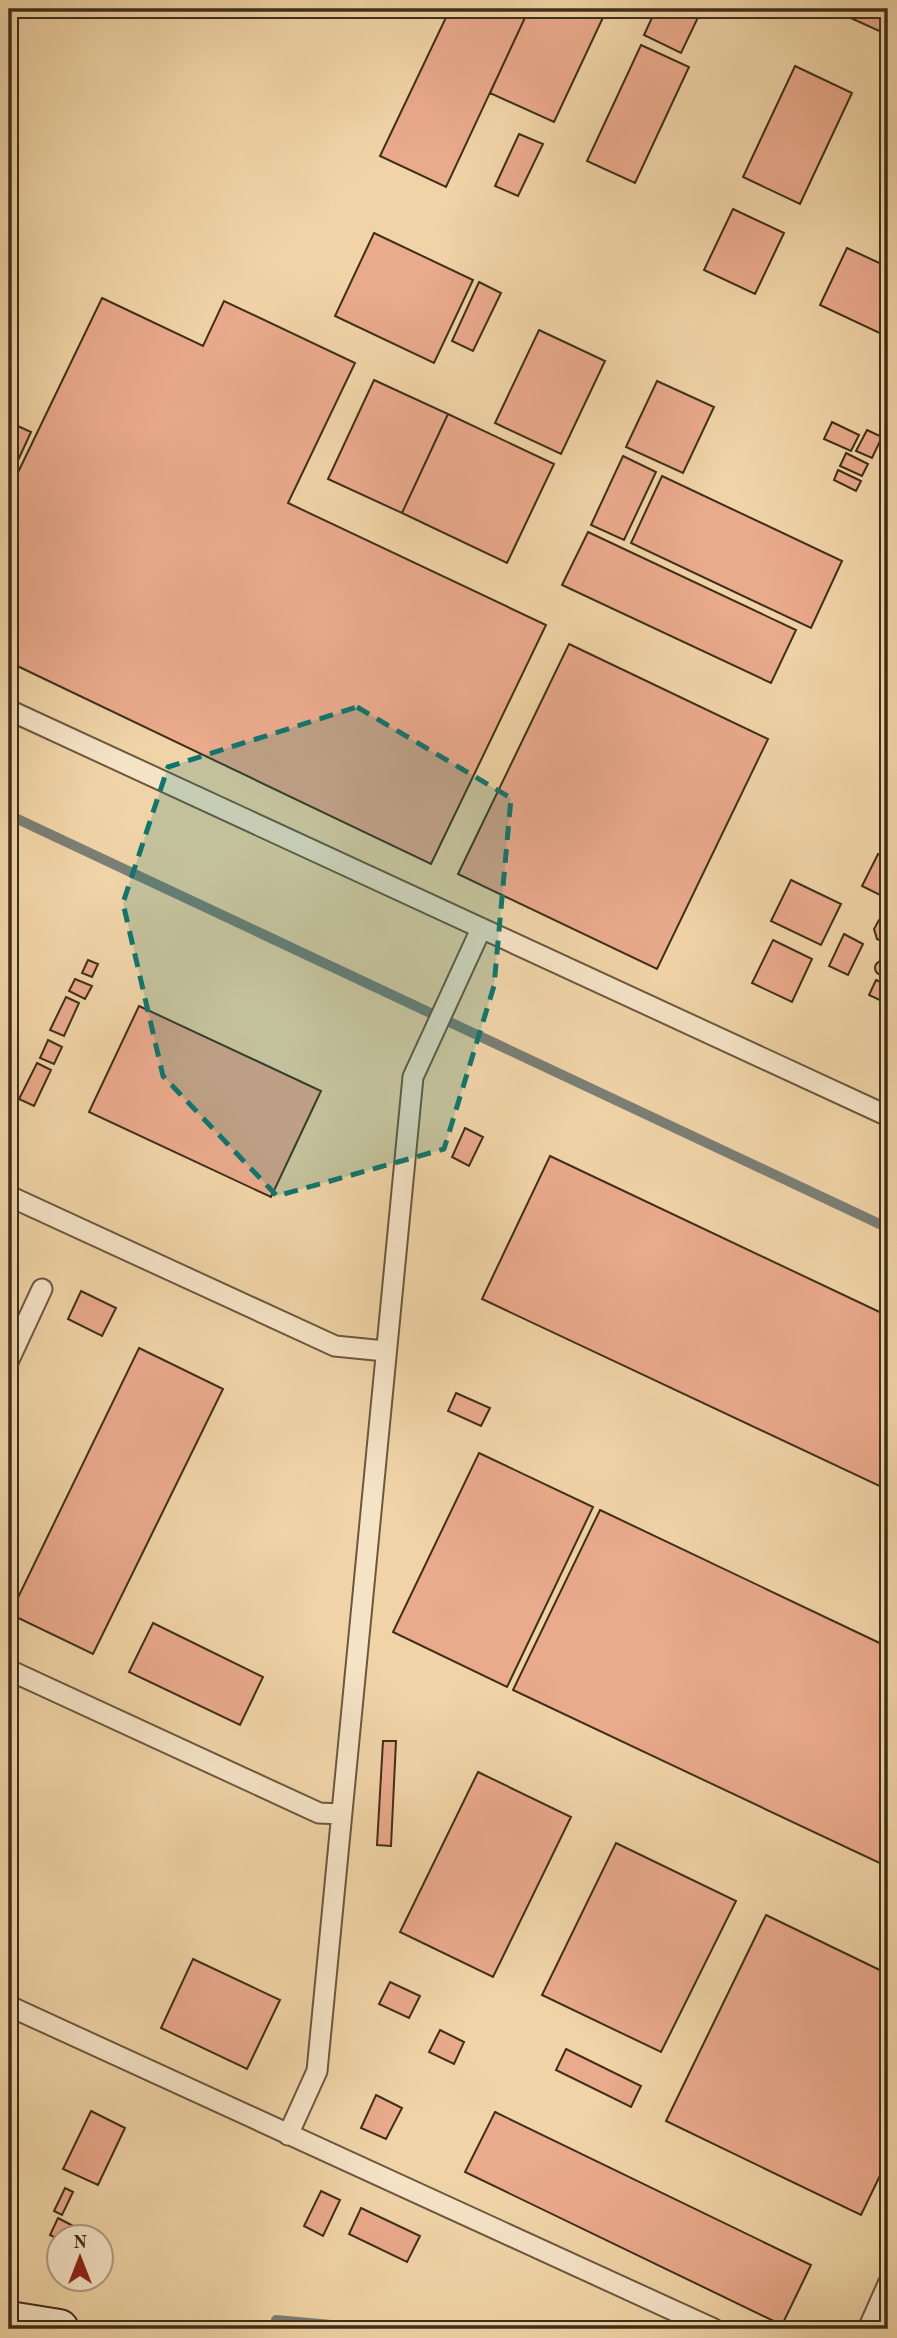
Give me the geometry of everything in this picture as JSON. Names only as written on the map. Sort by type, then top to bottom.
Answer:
[{"type":"lane","points":[[9,710],[888,1116]]},
{"type":"lane","points":[[288,2135],[317,2071],[413,1077],[481,929]]},
{"type":"lane","points":[[9,1196],[335,1346],[385,1350]]},
{"type":"lane","points":[[9,1360],[42,1289]]},
{"type":"lane","points":[[9,1670],[319,1813],[341,1814]]},
{"type":"lane","points":[[9,2006],[714,2329]]},
{"type":"lane","points":[[868,2329],[888,2284]]},
{"type":"highlighted area","points":[[357,707],[511,798],[494,986],[444,1149],[277,1196],[163,1076],[123,903],[168,767]]},
{"type":"building","points":[[450,9],[529,9],[446,187],[380,156]]},
{"type":"building","points":[[529,9],[607,9],[554,122],[490,93]]},
{"type":"building","points":[[656,9],[702,9],[681,53],[644,35]]},
{"type":"building","points":[[831,9],[888,9],[888,35]]},
{"type":"building","points":[[641,45],[689,67],[635,183],[587,161]]},
{"type":"building","points":[[795,66],[852,93],[800,204],[743,177]]},
{"type":"building","points":[[519,134],[543,144],[518,196],[495,186]]},
{"type":"building","points":[[733,209],[784,233],[755,294],[704,270]]},
{"type":"building","points":[[374,233],[473,280],[434,363],[335,316]]},
{"type":"building","points":[[847,248],[888,267],[888,337],[820,305]]},
{"type":"building","points":[[479,282],[501,293],[473,351],[452,341]]},
{"type":"building","points":[[102,298],[203,346],[224,301],[355,363],[288,503],[546,625],[431,864],[9,662],[9,491]]},
{"type":"building","points":[[539,330],[605,361],[561,454],[495,423]]},
{"type":"building","points":[[374,380],[448,414],[402,513],[328,479]]},
{"type":"building","points":[[657,381],[714,407],[683,473],[626,447]]},
{"type":"building","points":[[448,414],[554,464],[507,563],[402,513]]},
{"type":"building","points":[[9,422],[31,432],[9,480]]},
{"type":"building","points":[[832,422],[859,435],[851,451],[824,439]]},
{"type":"building","points":[[867,430],[882,437],[872,458],[856,451]]},
{"type":"building","points":[[846,453],[868,464],[862,476],[840,466]]},
{"type":"building","points":[[623,456],[656,472],[624,540],[591,525]]},
{"type":"building","points":[[838,470],[861,481],[856,491],[834,480]]},
{"type":"building","points":[[662,476],[842,561],[811,628],[631,543]]},
{"type":"building","points":[[588,532],[796,630],[771,683],[562,585]]},
{"type":"building","points":[[569,644],[768,739],[657,969],[458,874]]},
{"type":"building","points":[[878,854],[888,859],[888,899],[862,886]]},
{"type":"building","points":[[791,880],[841,904],[821,945],[771,921]]},
{"type":"building","points":[[888,916],[887,944],[877,939],[874,929],[879,920]]},
{"type":"building","points":[[844,934],[863,944],[848,975],[829,966]]},
{"type":"building","points":[[773,940],[812,959],[792,1002],[752,983]]},
{"type":"building","points":[[88,960],[98,964],[92,977],[82,973]]},
{"type":"building","points":[[879,961],[885,961],[889,968],[885,975],[879,975],[875,971],[875,965]]},
{"type":"building","points":[[75,979],[92,986],[85,999],[69,991]]},
{"type":"building","points":[[876,980],[888,985],[886,1003],[869,995]]},
{"type":"building","points":[[66,997],[79,1003],[64,1036],[50,1030]]},
{"type":"building","points":[[139,1006],[321,1091],[271,1197],[89,1112]]},
{"type":"building","points":[[48,1040],[62,1047],[54,1064],[40,1058]]},
{"type":"building","points":[[37,1063],[51,1070],[34,1106],[19,1099]]},
{"type":"building","points":[[465,1128],[483,1137],[469,1166],[452,1157]]},
{"type":"building","points":[[550,1156],[888,1316],[888,1490],[482,1299]]},
{"type":"building","points":[[81,1291],[116,1308],[102,1336],[68,1319]]},
{"type":"building","points":[[139,1348],[223,1389],[93,1654],[10,1614]]},
{"type":"building","points":[[456,1393],[490,1408],[481,1426],[448,1411]]},
{"type":"building","points":[[479,1453],[593,1507],[507,1687],[393,1632]]},
{"type":"building","points":[[600,1510],[888,1647],[888,1867],[513,1690]]},
{"type":"building","points":[[153,1623],[263,1677],[240,1725],[129,1672]]},
{"type":"building","points":[[383,1741],[396,1741],[391,1846],[377,1845]]},
{"type":"building","points":[[478,1772],[571,1817],[493,1977],[400,1932]]},
{"type":"building","points":[[616,1843],[736,1901],[661,2052],[542,1995]]},
{"type":"building","points":[[766,1915],[888,1974],[888,2159],[861,2215],[666,2121]]},
{"type":"building","points":[[193,1959],[280,2000],[247,2069],[161,2028]]},
{"type":"building","points":[[390,1982],[420,1996],[409,2018],[379,2004]]},
{"type":"building","points":[[440,2030],[464,2042],[454,2064],[429,2052]]},
{"type":"building","points":[[566,2049],[641,2086],[631,2107],[556,2070]]},
{"type":"building","points":[[376,2095],[402,2108],[386,2139],[361,2128]]},
{"type":"building","points":[[91,2111],[125,2128],[98,2185],[63,2169]]},
{"type":"building","points":[[495,2112],[811,2265],[782,2325],[465,2172]]},
{"type":"building","points":[[65,2188],[73,2192],[62,2215],[54,2211]]},
{"type":"building","points":[[321,2191],[340,2200],[323,2236],[304,2226]]},
{"type":"building","points":[[361,2208],[420,2236],[407,2262],[349,2234]]},
{"type":"waterway","points":[[9,815],[888,1228]]},
{"type":"waterway","points":[[276,2320],[375,2329]]}]
